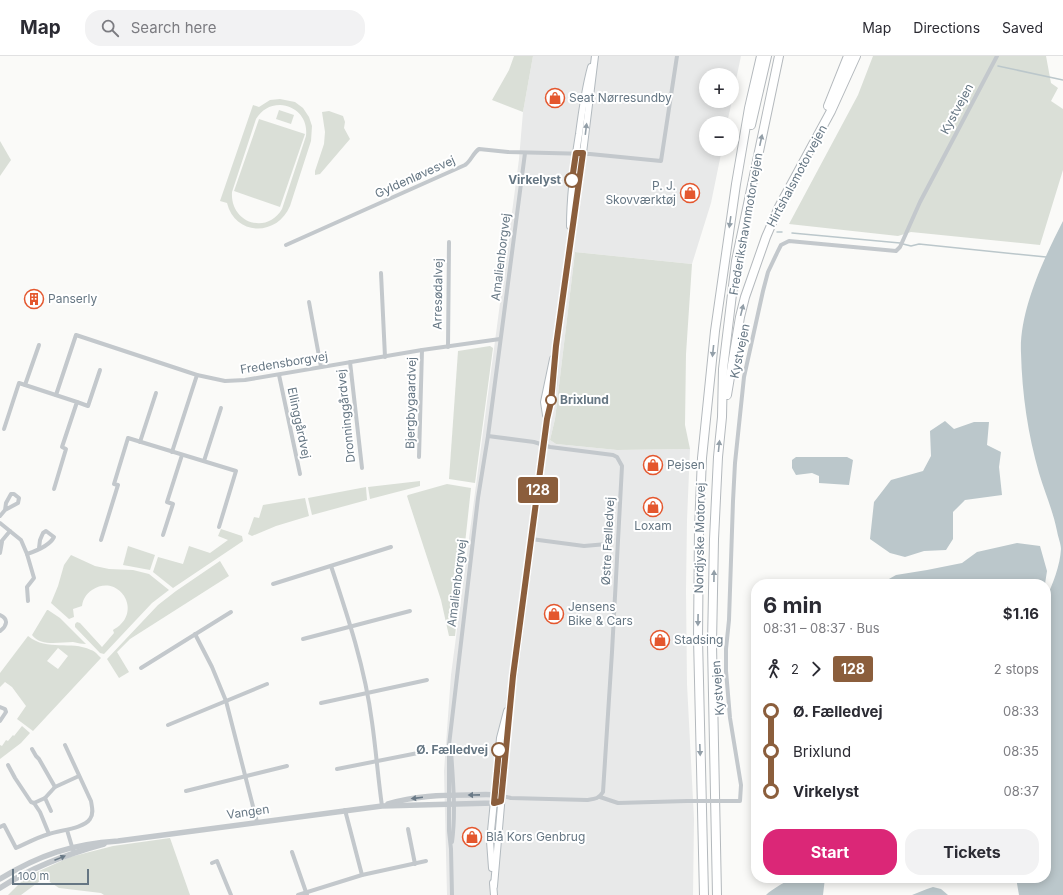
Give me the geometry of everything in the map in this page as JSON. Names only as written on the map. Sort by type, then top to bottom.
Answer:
[{"type":"highway","points":[[736,184],[749,108],[760,56]]},
{"type":"highway","name":"Frederikshavnmotorvejen","points":[[736,184],[767,56]]},
{"type":"highway","name":"Frederikshavnmotorvejen","points":[[722,417],[723,369],[736,261],[779,56]]},
{"type":"highway","points":[[796,175],[827,109],[848,56]]},
{"type":"highway","name":"Hirtshalsmotorvejen","points":[[722,417],[745,297],[766,237],[779,207],[831,112],[856,56]]},
{"type":"highway","name":"Nordjyske Motorvej","points":[[704,895],[698,638],[702,458],[715,331],[736,184]]},
{"type":"highway","name":"Nordjyske Motorvej","points":[[719,895],[716,838],[712,644],[715,509],[722,417]]},
{"type":"main road","points":[[570,244],[570,196],[584,97],[594,56]]},
{"type":"main road","points":[[494,886],[510,702],[547,419],[544,402],[556,346],[583,153],[594,56]]},
{"type":"main road","points":[[494,895],[490,841],[500,738],[510,702]]},
{"type":"street","points":[[583,153],[661,161],[677,56]]},
{"type":"street","name":"Kystvejen","points":[[600,797],[618,803],[740,800],[741,785],[730,718],[726,671],[726,649],[730,620],[732,501],[744,377],[768,272],[781,245],[789,241],[896,251],[900,247],[920,202],[996,56]]},
{"type":"street","name":"Gyldenløvesvej","points":[[286,245],[465,165],[479,149],[525,153],[583,153]]},
{"type":"street","name":"Amalienborgvej","points":[[452,895],[452,849],[454,831],[451,804],[450,732],[477,506],[488,436],[525,153]]},
{"type":"street","name":"Arresødalvej","points":[[448,347],[449,242]]},
{"type":"street","points":[[381,272],[385,357]]},
{"type":"street","points":[[309,302],[321,367]]},
{"type":"street","name":"Fredensborgvej","points":[[56,395],[76,336],[197,375],[225,381],[245,380],[279,375],[422,350],[500,339]]},
{"type":"street","points":[[25,385],[39,345]]},
{"type":"street","name":"Bjergbygaardvej","points":[[420,457],[422,350]]},
{"type":"street","name":"Dronninggårdvej","points":[[350,362],[362,468]]},
{"type":"street","points":[[4,429],[19,383],[88,406],[100,370]]},
{"type":"street","points":[[172,452],[197,375]]},
{"type":"street","name":"Ellinggårdvej","points":[[279,375],[300,474]]},
{"type":"street","points":[[140,442],[156,392]]},
{"type":"street","points":[[54,489],[66,449],[62,447],[77,402]]},
{"type":"street","points":[[204,462],[221,408]]},
{"type":"street","points":[[488,436],[534,442],[543,445]]},
{"type":"street","points":[[101,540],[118,486],[114,484],[128,438],[236,472],[219,527]]},
{"type":"street","name":"Østre Fælledvej","points":[[543,445],[613,455],[617,457],[622,466],[604,787],[600,797]]},
{"type":"street","points":[[163,535],[173,504],[167,502],[182,455]]},
{"type":"street","points":[[0,516],[5,510]]},
{"type":"street","points":[[0,523],[21,540],[27,554],[34,578],[27,587],[28,601]]},
{"type":"street","points":[[0,553],[1,543],[10,531]]},
{"type":"street","points":[[531,539],[584,546],[607,544]]},
{"type":"street","points":[[274,584],[390,547]]},
{"type":"street","points":[[27,554],[39,548]]},
{"type":"street","points":[[331,566],[360,658],[372,721],[382,806]]},
{"type":"street","points":[[303,639],[410,611]]},
{"type":"street","points":[[141,668],[231,612]]},
{"type":"street","points":[[0,615],[6,622],[5,627],[0,631]]},
{"type":"street","points":[[195,634],[212,667],[226,701],[257,822]]},
{"type":"street","points":[[322,703],[427,680]]},
{"type":"street","points":[[168,725],[267,684]]},
{"type":"street","points":[[0,707],[6,712],[0,721]]},
{"type":"street","points":[[0,827],[4,825],[16,848],[49,834],[67,830],[89,821],[92,815],[91,801],[65,745]]},
{"type":"street","points":[[32,749],[39,758],[55,787]]},
{"type":"street","points":[[337,769],[418,752]]},
{"type":"street","points":[[8,765],[31,802],[34,803],[40,812],[49,834]]},
{"type":"street","points":[[186,791],[287,766]]},
{"type":"street","points":[[34,803],[45,798],[55,787],[79,776]]},
{"type":"street","name":"Vangen","points":[[0,888],[15,878],[73,849],[93,842],[118,841],[382,806],[494,803],[502,798],[495,794],[419,797],[401,800],[382,806]]},
{"type":"street","points":[[502,798],[587,800],[600,797]]},
{"type":"street","points":[[45,798],[51,811]]},
{"type":"street","points":[[345,810],[362,875]]},
{"type":"street","points":[[408,829],[415,864]]},
{"type":"street","points":[[67,830],[73,849]]},
{"type":"street","name":"Vangen","points":[[0,879],[32,861],[52,853],[73,849]]},
{"type":"street","points":[[292,852],[306,894]]},
{"type":"street","points":[[298,895],[306,894],[362,875],[426,861]]},
{"type":"street","points":[[212,863],[217,862],[231,895]]},
{"type":"shaded area","points":[[514,56],[533,56],[523,112],[492,100],[509,70]]},
{"type":"shaded area","points":[[533,56],[741,56],[738,68],[699,68],[699,108],[730,108],[729,116],[699,116],[699,156],[721,156],[711,203],[692,264],[575,252],[555,419],[550,440],[556,444],[617,450],[690,449],[686,591],[687,684],[694,819],[693,895],[447,895],[444,771],[451,675],[519,159],[523,112]]},
{"type":"shaded area","points":[[873,56],[1046,56],[1051,83],[1058,88],[1051,101],[1063,109],[1063,170],[1040,245],[911,232],[898,236],[789,224],[858,95]]},
{"type":"shaded area","points":[[280,99],[295,102],[303,108],[309,117],[312,126],[311,141],[290,206],[284,216],[276,223],[266,227],[247,227],[238,222],[231,214],[227,203],[220,201],[253,105],[259,107],[270,100]],"holes":[[[276,105],[292,108],[300,114],[305,124],[306,136],[282,209],[268,222],[251,222],[243,218],[237,211],[233,203],[232,192],[256,119],[269,107]]]},
{"type":"shaded area","points":[[279,110],[294,115],[291,124],[276,119]]},
{"type":"shaded area","points":[[329,111],[343,116],[345,122],[344,128],[350,139],[320,174],[315,175],[324,144],[325,132],[322,112]]},
{"type":"shaded area","points":[[259,119],[305,134],[280,207],[234,191]]},
{"type":"shaded area","points":[[0,141],[11,160],[0,176]]},
{"type":"shaded area","points":[[1063,221],[1063,895],[1019,895],[1017,883],[1051,883],[1051,588],[1058,568],[1061,549],[1053,516],[1035,459],[1026,414],[1021,353],[1021,337],[1028,303],[1048,251]]},
{"type":"shaded area","points":[[575,252],[692,264],[686,354],[685,425],[690,449],[617,450],[556,444],[550,440],[555,419]]},
{"type":"shaded area","points":[[490,346],[493,348],[475,483],[449,479],[458,351]]},
{"type":"shaded area","points":[[945,421],[954,429],[974,422],[989,422],[987,445],[1001,452],[999,467],[1002,495],[965,500],[953,512],[953,539],[946,550],[924,551],[905,557],[890,553],[870,539],[874,502],[891,480],[923,471],[931,456],[930,431]]},
{"type":"shaded area","points":[[796,457],[847,457],[853,460],[849,485],[819,483],[819,476],[812,473],[796,475],[792,468],[792,460]]},
{"type":"shaded area","points":[[420,481],[420,486],[370,499],[368,487]]},
{"type":"shaded area","points":[[447,484],[471,488],[455,636],[449,636],[441,600],[407,496]]},
{"type":"shaded area","points":[[366,487],[367,500],[312,515],[308,498]]},
{"type":"shaded area","points":[[305,498],[309,516],[276,526],[252,536],[248,534],[254,517],[259,518],[263,505]]},
{"type":"shaded area","points":[[221,529],[242,536],[243,541],[173,588],[153,572],[158,557],[183,564],[189,546],[210,553],[228,540],[218,536]]},
{"type":"shaded area","points":[[1017,543],[1040,546],[1047,571],[1046,579],[889,579],[896,575],[962,563],[977,552]]},
{"type":"shaded area","points":[[128,546],[155,555],[150,570],[123,565]]},
{"type":"shaded area","points":[[71,555],[95,566],[109,569],[133,570],[149,574],[169,590],[152,603],[104,654],[100,653],[75,627],[75,624],[77,622],[80,623],[102,647],[114,633],[113,630],[122,623],[127,614],[128,605],[125,597],[119,590],[111,586],[102,586],[88,593],[82,606],[73,609],[74,617],[69,619],[51,603],[64,565]]},
{"type":"shaded area","points":[[220,561],[229,576],[130,639],[117,652],[129,672],[119,678],[107,659],[158,605]]},
{"type":"shaded area","points":[[47,610],[60,618],[86,644],[73,642],[46,642],[36,639],[32,635]]},
{"type":"shaded area","points":[[28,636],[43,644],[83,647],[94,651],[101,658],[33,731],[17,719],[26,706],[12,687],[5,682],[0,687],[0,673]],"holes":[[[58,648],[68,656],[58,669],[47,661]]]},
{"type":"shaded area","points":[[22,726],[30,733],[21,743],[0,759],[0,745],[2,746],[6,740],[8,741],[13,735],[14,736]]},
{"type":"shaded area","points":[[170,838],[190,895],[104,895],[101,893],[59,888],[44,878],[21,895],[8,895],[26,877],[70,857],[113,846]]},
{"type":"shaded area","points":[[784,883],[824,883],[823,895],[766,895]]},
{"type":"shaded area","points":[[933,887],[941,889],[948,895],[912,895],[927,889]]},
{"type":"waterway","points":[[998,66],[1063,80]]},
{"type":"waterway","points":[[777,232],[782,232]]},
{"type":"waterway","points":[[792,233],[900,243]]},
{"type":"waterway","points":[[903,244],[911,246],[919,244],[1046,257]]},
{"type":"bus line","name":"128","points":[[499,750],[494,803],[501,801],[517,638],[547,419],[551,402],[556,346],[583,153],[576,153],[572,180]]},
{"type":"place","name":"Seat Nørresundby","points":[[555,98]]},
{"type":"place","name":"Virkelyst","points":[[572,180]]},
{"type":"place","name":"P. J. Skovværktøj","points":[[690,193]]},
{"type":"place","name":"Panserly","points":[[34,299]]},
{"type":"place","name":"Brixlund","points":[[551,400]]},
{"type":"place","name":"Pejsen","points":[[653,465]]},
{"type":"place","name":"Loxam","points":[[653,507]]},
{"type":"place","name":"Jensens Bike & Cars","points":[[554,614]]},
{"type":"place","name":"Stadsing","points":[[660,640]]},
{"type":"place","name":"Ø. Fælledvej","points":[[499,750]]},
{"type":"place","name":"Blå Kors Genbrug","points":[[472,837]]}]
